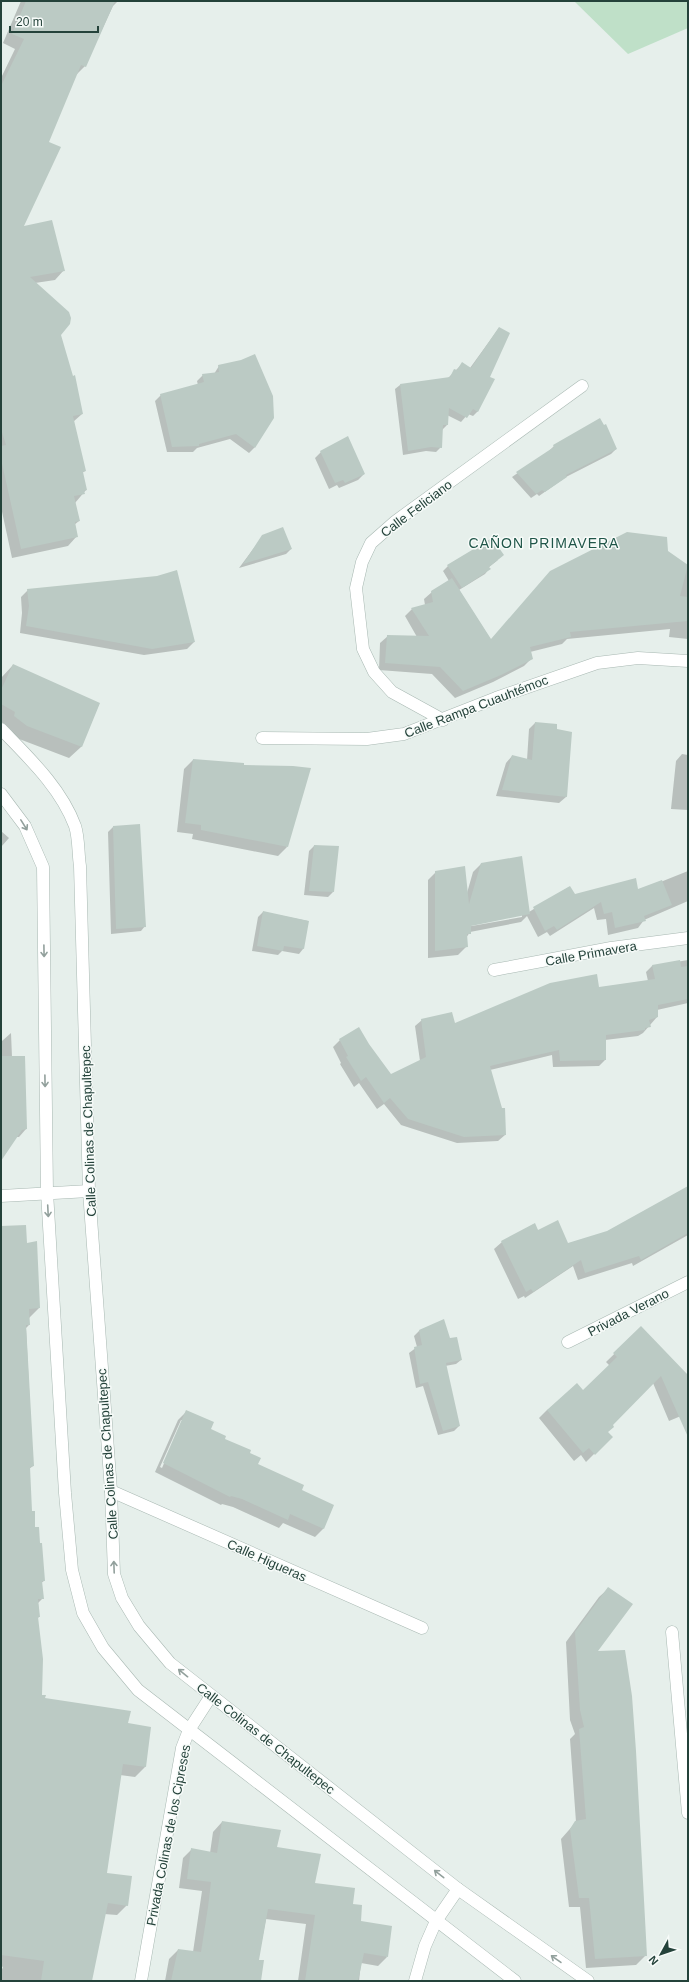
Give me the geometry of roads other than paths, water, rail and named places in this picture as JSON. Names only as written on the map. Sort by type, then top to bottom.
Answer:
[{"type":"street","name":"Calle Feliciano","points":[[443,720],[392,692],[374,672],[363,649],[356,588],[362,562],[371,543],[396,521],[582,386]]},
{"type":"street","name":"Calle Rampa Cuauhtémoc","points":[[262,738],[367,739],[404,734],[502,696],[596,663],[638,658],[688,661]]},
{"type":"street","name":"Calle Colinas de Chapultepec","points":[[1,729],[37,768],[64,802],[75,828],[80,866],[89,1191],[111,1491],[114,1574],[122,1598],[139,1626],[170,1663],[458,1889],[588,1981]]},
{"type":"street","points":[[1,794],[25,826],[43,867],[47,1192],[65,1493],[72,1570],[83,1613],[103,1648],[138,1690],[515,1981]]},
{"type":"street","name":"Calle Primavera","points":[[494,970],[611,948],[688,938]]},
{"type":"street","points":[[1,1196],[47,1192],[89,1191]]},
{"type":"street","name":"Privada Verano","points":[[568,1342],[688,1282]]},
{"type":"street","name":"Calle Higueras","points":[[111,1491],[422,1628]]},
{"type":"street","points":[[672,1632],[688,1813]]},
{"type":"street","name":"Privada Colinas de los Cipreses","points":[[141,1981],[182,1748],[189,1730],[211,1696]]},
{"type":"street","points":[[415,1981],[425,1946],[436,1921],[458,1889]]},
{"type":"district","name":"CAÑON PRIMAVERA","points":[[544,543]]}]
